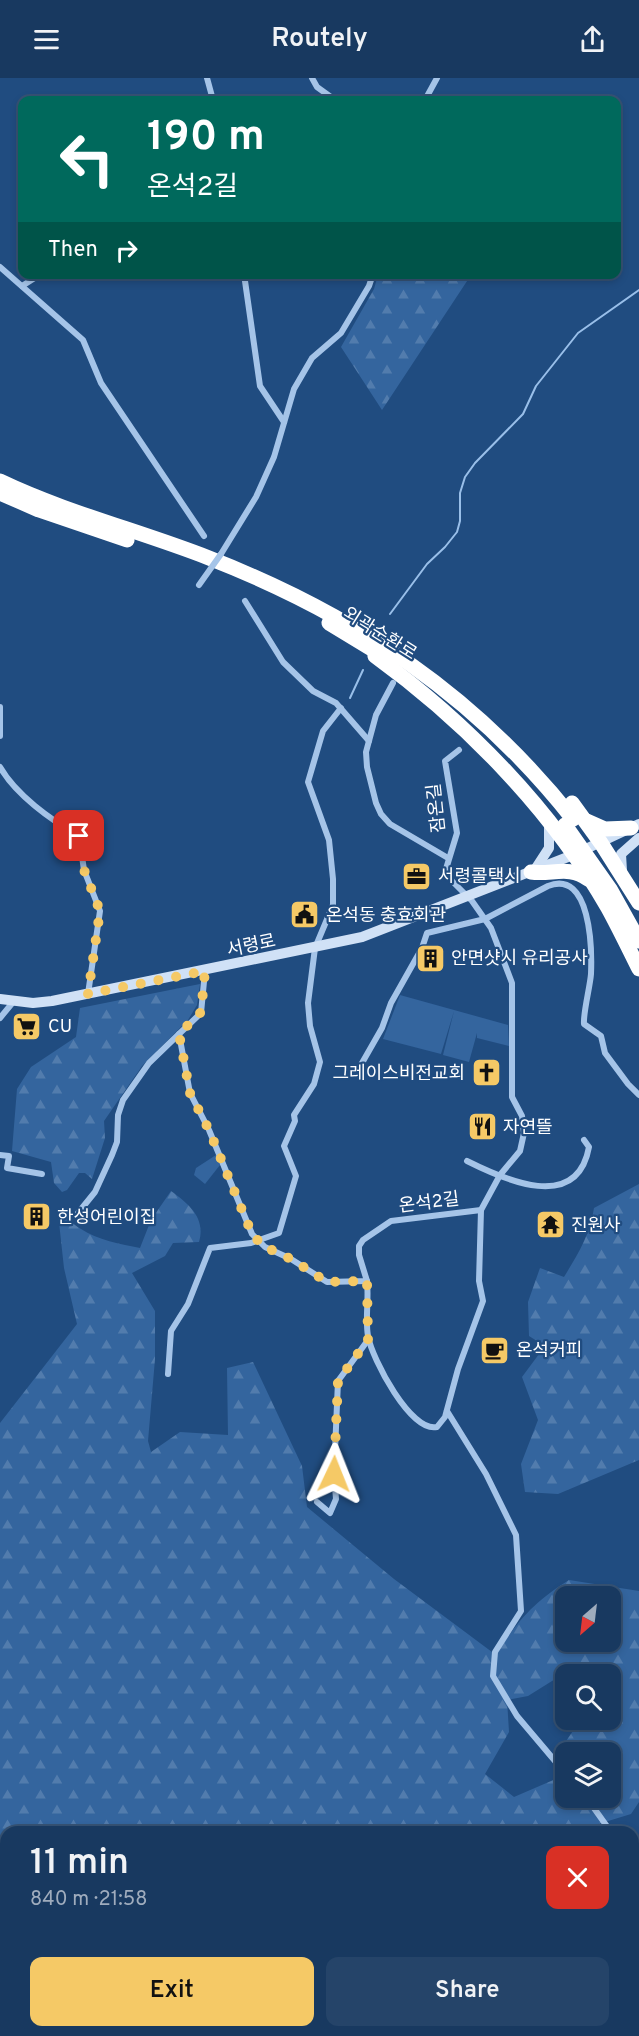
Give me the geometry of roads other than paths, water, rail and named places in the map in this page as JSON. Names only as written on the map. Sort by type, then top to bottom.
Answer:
[{"type":"highway","name":"외곽순환로","points":[[0,481],[72,510],[210,558],[290,593],[371,636],[440,685],[486,723],[530,767],[573,820],[608,869],[639,921]]},
{"type":"highway","name":"외곽순환로","points":[[0,493],[82,526],[230,575],[336,627],[402,669],[474,726],[573,820],[639,941]]},
{"type":"highway","points":[[336,627],[397,672],[443,711],[508,775],[549,823],[592,883],[609,909],[639,969]]},
{"type":"highway","points":[[573,820],[605,830],[637,831]]},
{"type":"highway","points":[[573,820],[602,843],[639,903]]},
{"type":"highway","points":[[531,872],[547,874],[575,871],[592,883]]},
{"type":"street","points":[[207,78],[212,96]]},
{"type":"street","points":[[312,78],[317,87],[329,96]]},
{"type":"street","points":[[427,96],[436,78]]},
{"type":"street","points":[[0,267],[83,340],[101,383],[204,536]]},
{"type":"street","points":[[22,286],[33,279]]},
{"type":"street","points":[[245,279],[260,386],[284,422]]},
{"type":"street","points":[[199,585],[256,497],[274,457],[294,389],[312,358],[341,333],[371,279]]},
{"type":"street","points":[[245,601],[283,662],[313,691],[341,708],[369,741]]},
{"type":"street","points":[[393,683],[376,715],[369,741],[367,767],[381,814],[390,824],[448,858]]},
{"type":"street","points":[[0,707],[0,736]]},
{"type":"street","points":[[168,1374],[171,1331],[188,1304],[210,1248],[257,1241],[280,1231],[282,1217],[295,1185],[296,1176],[284,1146],[295,1121],[294,1115],[314,1084],[319,1070],[320,1062],[310,1026],[308,1003],[315,948],[333,904],[329,840],[308,782],[323,731],[341,708]]},
{"type":"street","name":"잠온길","points":[[459,750],[445,761],[457,833],[448,858],[447,874],[468,897]]},
{"type":"street","points":[[0,767],[26,797],[60,825],[79,836],[84,870],[100,911],[88,994]]},
{"type":"street","points":[[531,872],[548,851],[551,837],[549,823]]},
{"type":"street","points":[[622,877],[619,863],[621,854],[637,831]]},
{"type":"street","name":"서령로","points":[[0,999],[43,1002],[315,948],[397,925],[637,831]]},
{"type":"street","points":[[358,1070],[382,1028],[427,933],[485,919],[552,884],[566,885],[578,893],[583,902],[591,946],[591,973],[584,1023],[601,1036],[605,1053],[639,1095]]},
{"type":"street","name":"온석2길","points":[[367,1281],[359,1255],[359,1246],[363,1240],[388,1222],[481,1210],[501,1175],[522,1146],[524,1125],[512,1097],[511,980],[502,952],[485,919],[468,897]]},
{"type":"street","points":[[78,1214],[95,1192],[112,1155],[117,1142],[117,1115],[123,1100],[149,1063],[201,1012],[205,971]]},
{"type":"street","points":[[0,1018],[14,1001]]},
{"type":"street","points":[[179,1034],[190,1093],[257,1241],[327,1282],[367,1281],[368,1340],[391,1387],[417,1420],[428,1427],[436,1428],[442,1423],[458,1369],[483,1301],[479,1281],[481,1210]]},
{"type":"street","points":[[467,1161],[539,1187],[560,1185],[573,1179],[584,1161],[589,1147],[584,1140]]},
{"type":"street","points":[[0,1155],[9,1156],[6,1168],[42,1174]]},
{"type":"street","points":[[317,1502],[330,1513],[336,1499],[334,1474],[338,1381],[368,1340]]},
{"type":"street","points":[[447,1411],[486,1474],[516,1535],[521,1611],[495,1652],[493,1676],[516,1716],[555,1761]]},
{"type":"street","points":[[594,1808],[607,1826]]},
{"type":"waterway","points":[[390,614],[427,564],[457,532],[460,521],[460,493],[465,477],[475,463],[523,414],[536,386],[578,333],[639,290]]},
{"type":"waterway","points":[[350,698],[363,670]]},
{"type":"place","name":"서령콜택시","points":[[417,876]]},
{"type":"place","name":"온석동 충효회관","points":[[305,915]]},
{"type":"place","name":"안면샷시 유리공사","points":[[430,958]]},
{"type":"place","name":"CU","points":[[27,1026]]},
{"type":"place","name":"그레이스비전교회","points":[[486,1073]]},
{"type":"place","name":"자연뜰","points":[[482,1127]]},
{"type":"place","name":"한성어린이집","points":[[36,1217]]},
{"type":"place","name":"진원사","points":[[550,1225]]},
{"type":"place","name":"온석커피","points":[[495,1350]]}]
